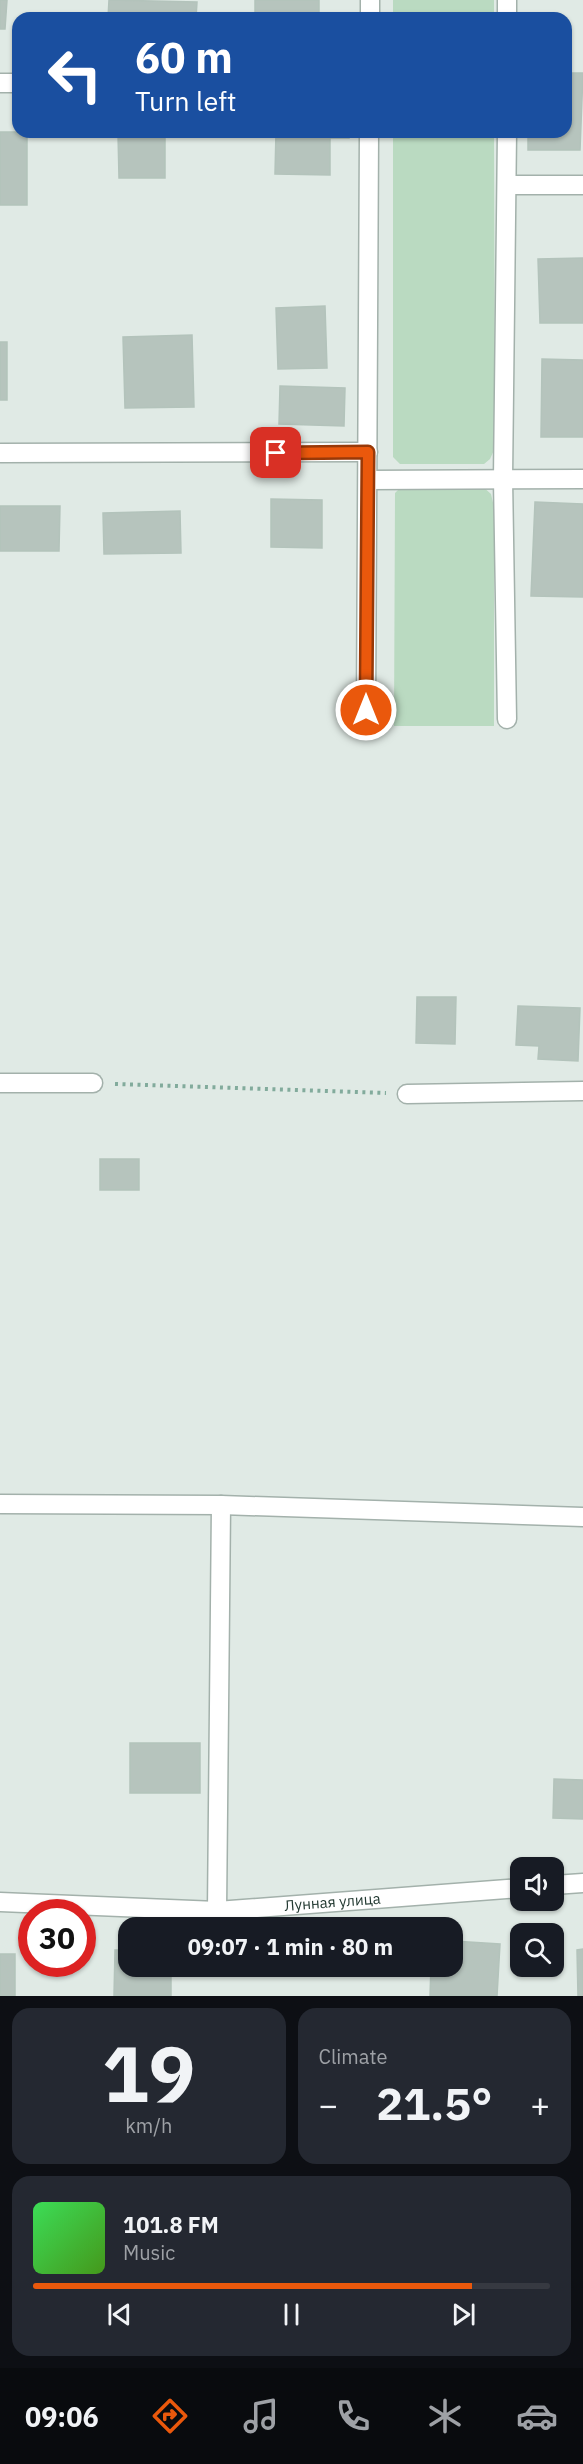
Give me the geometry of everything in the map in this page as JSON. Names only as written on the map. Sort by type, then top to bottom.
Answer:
[{"type":"street","points":[[366,710],[369,138]]},
{"type":"street","points":[[507,138],[503,479],[507,719]]},
{"type":"street","points":[[507,184],[583,185]]},
{"type":"street","points":[[0,453],[368,452]]},
{"type":"street","points":[[368,480],[583,479]]},
{"type":"street","points":[[0,1083],[93,1083]]},
{"type":"street","points":[[407,1094],[583,1092]]},
{"type":"street","points":[[0,1504],[221,1504],[583,1517]]},
{"type":"street","points":[[218,1911],[221,1504]]},
{"type":"street","points":[[564,1884],[583,1883]]},
{"type":"street","name":"Лунная улица","points":[[0,1902],[218,1911],[510,1889]]},
{"type":"path","points":[[93,1083],[407,1094]]},
{"type":"green space","points":[[393,0],[494,0],[494,12],[393,12]]},
{"type":"green space","points":[[393,138],[494,138],[495,448],[490,459],[484,464],[400,464],[393,457]]},
{"type":"green space","points":[[482,486],[491,494],[494,507],[494,726],[394,726],[395,493],[401,487]]},
{"type":"building","points":[[0,0],[7,0],[5,29],[0,29]]},
{"type":"building","points":[[109,0],[197,2],[196,12],[108,12]]},
{"type":"building","points":[[255,0],[319,0],[319,12],[255,12]]},
{"type":"building","points":[[572,73],[583,73],[580,150],[528,150],[528,138],[572,138]]},
{"type":"building","points":[[0,132],[12,132],[12,138],[27,138],[27,205],[0,205]]},
{"type":"building","points":[[118,138],[165,138],[165,178],[119,178]]},
{"type":"building","points":[[276,138],[330,138],[330,175],[275,174]]},
{"type":"building","points":[[583,258],[583,323],[540,323],[538,259]]},
{"type":"building","points":[[325,306],[327,368],[278,369],[276,308]]},
{"type":"building","points":[[192,335],[194,407],[125,408],[123,337]]},
{"type":"building","points":[[0,342],[7,342],[7,400],[0,400]]},
{"type":"building","points":[[542,359],[583,360],[583,437],[541,437]]},
{"type":"building","points":[[280,386],[345,388],[344,426],[279,424]]},
{"type":"building","points":[[271,499],[322,500],[322,548],[271,547]]},
{"type":"building","points":[[535,502],[583,504],[583,597],[531,596]]},
{"type":"building","points":[[0,506],[60,506],[59,551],[0,551]]},
{"type":"building","points":[[180,511],[181,553],[104,554],[103,513]]},
{"type":"building","points":[[417,997],[456,997],[455,1044],[416,1043]]},
{"type":"building","points":[[518,1006],[580,1008],[578,1061],[538,1059],[539,1046],[516,1045]]},
{"type":"building","points":[[100,1159],[139,1159],[139,1190],[100,1190]]},
{"type":"building","points":[[130,1743],[200,1743],[200,1793],[130,1793]]},
{"type":"building","points":[[554,1779],[583,1780],[583,1819],[553,1818]]},
{"type":"building","points":[[463,1942],[500,1944],[497,1996],[430,1996],[431,1977],[463,1977]]},
{"type":"building","points":[[583,1949],[583,1996],[578,1996],[577,1950]]},
{"type":"building","points":[[115,1950],[118,1950],[118,1977],[171,1977],[171,1996],[114,1996]]},
{"type":"building","points":[[0,1954],[15,1954],[15,1996],[0,1996]]},
{"type":"route","points":[[276,453],[368,452],[366,710]]}]
